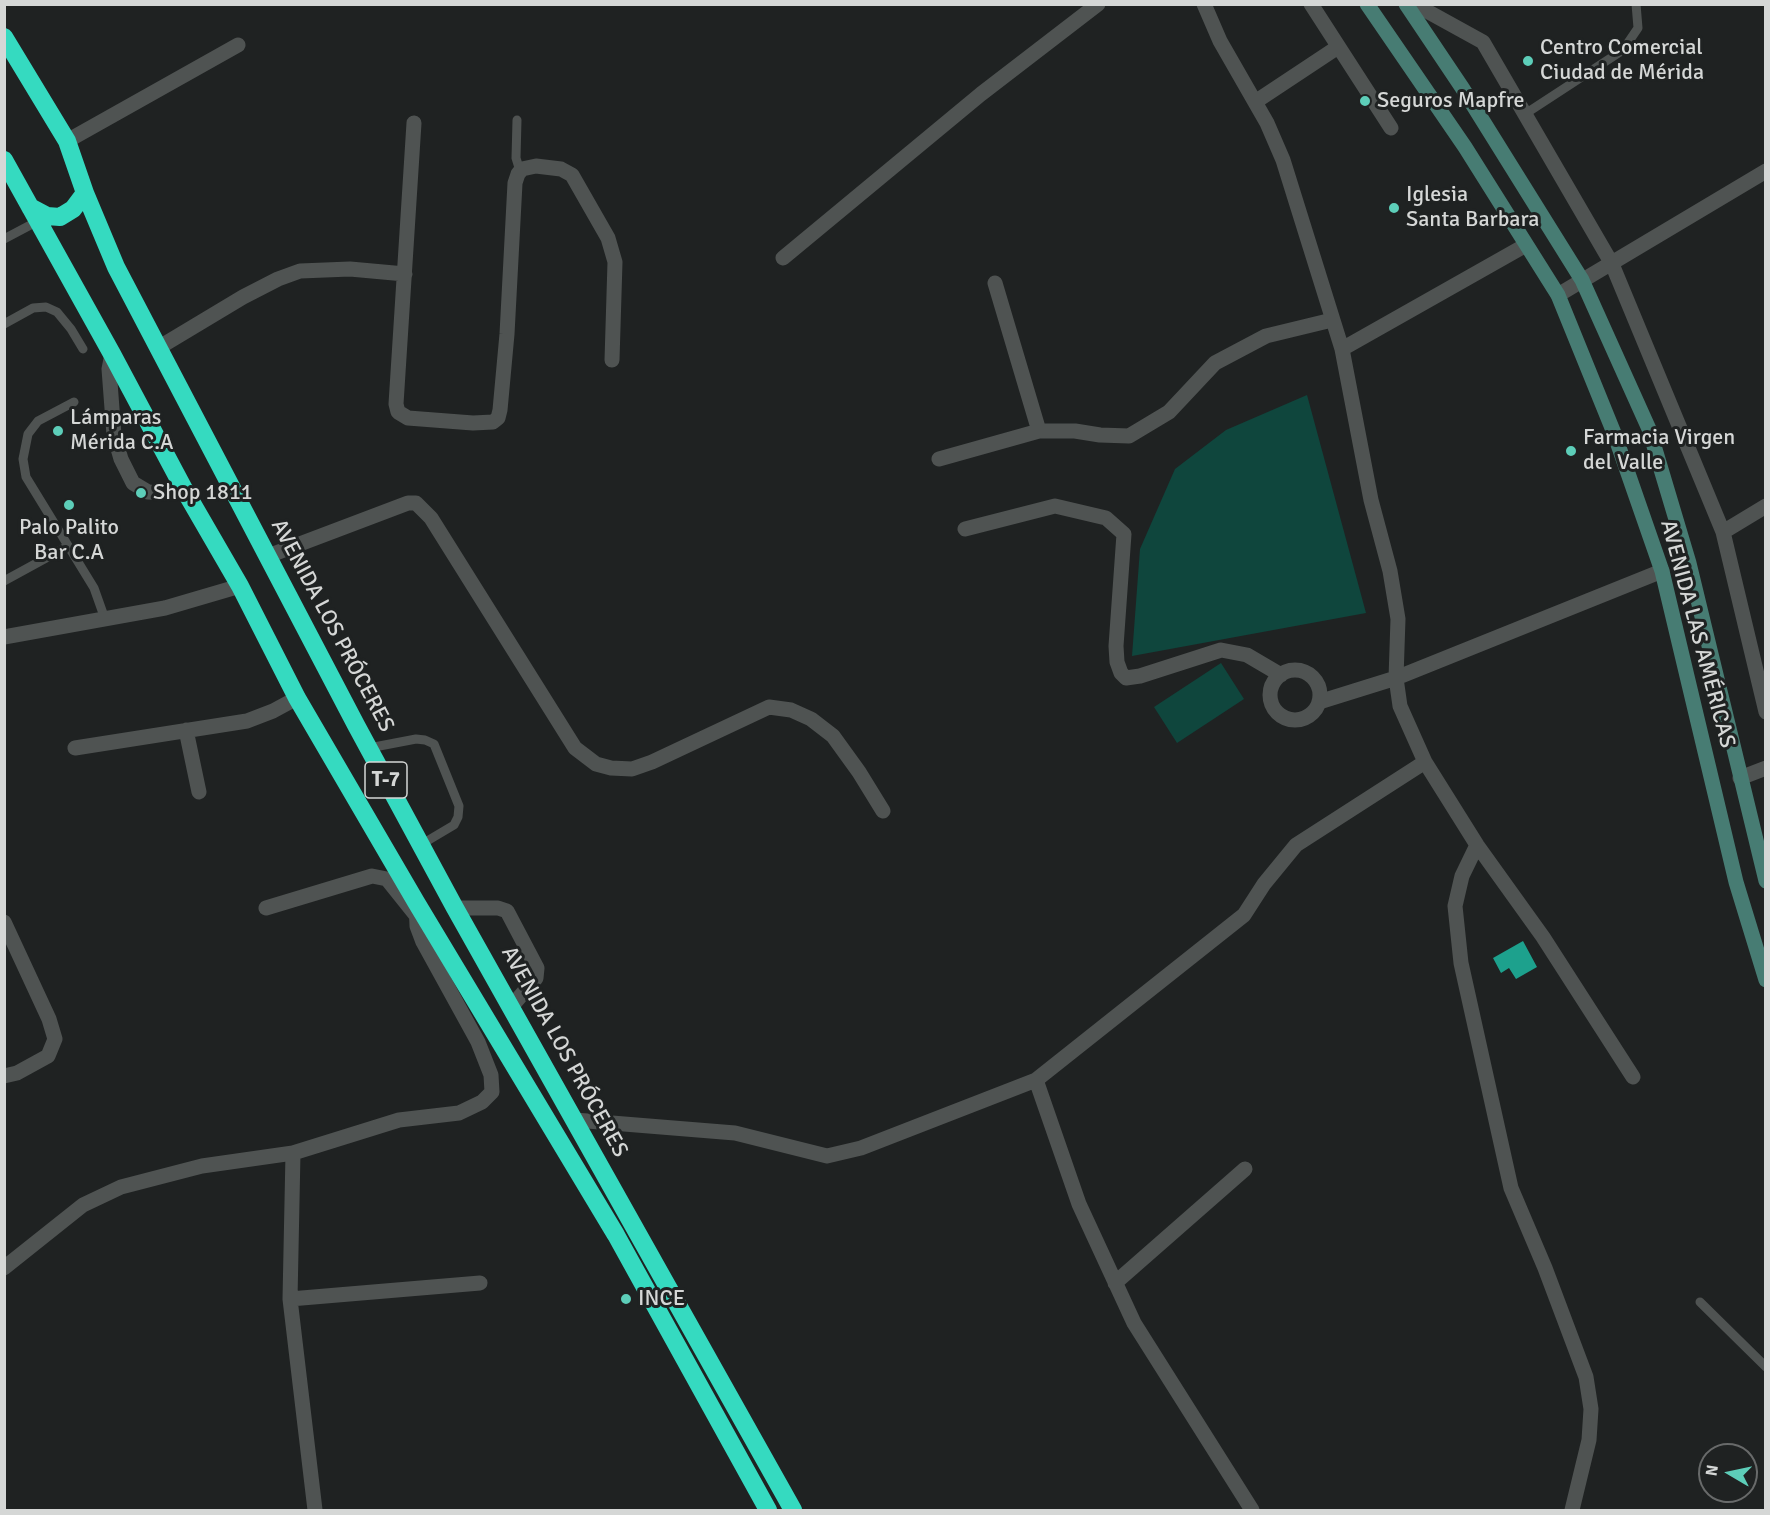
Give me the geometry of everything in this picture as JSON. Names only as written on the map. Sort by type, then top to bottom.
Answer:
[{"type":"highway","name":"AVENIDA LOS PRÓCERES","points":[[4,38],[67,141],[85,193],[116,267],[369,748],[455,908],[793,1510]]},
{"type":"highway","name":"AVENIDA LOS PRÓCERES","points":[[4,160],[112,354],[184,491],[240,586],[297,698],[415,908],[616,1235],[768,1510]]},
{"type":"highway","points":[[34,214],[60,217],[73,209],[85,193]]},
{"type":"street","points":[[783,258],[981,94],[1098,4]]},
{"type":"street","points":[[1204,4],[1220,41],[1255,102],[1283,160],[1342,349],[1371,500],[1390,571],[1398,619],[1396,678],[1400,706],[1425,762],[1477,844],[1543,937],[1633,1077]]},
{"type":"street","points":[[1311,4],[1391,128]]},
{"type":"street","name":"AVENIDA LAS AMÉRICAS","points":[[1367,4],[1465,147],[1557,295],[1614,433],[1662,571],[1736,882],[1766,980]]},
{"type":"street","name":"AVENIDA LAS AMÉRICAS","points":[[1406,4],[1463,89],[1582,280],[1649,429],[1689,563],[1766,881]]},
{"type":"street","points":[[1414,4],[1483,42],[1612,264],[1723,532],[1766,712]]},
{"type":"street","points":[[67,141],[238,45]]},
{"type":"street","points":[[1255,102],[1338,47]]},
{"type":"street","points":[[414,123],[396,404],[398,412],[408,418],[473,423],[493,422],[498,418],[507,334],[515,183],[522,169],[536,166],[561,169],[572,175],[608,238],[615,269],[612,360]]},
{"type":"street","points":[[1557,295],[1766,171]]},
{"type":"street","points":[[1342,349],[1526,246]]},
{"type":"street","points":[[158,348],[243,297],[300,270],[350,269],[405,274]]},
{"type":"street","points":[[995,284],[1039,431]]},
{"type":"street","points":[[939,459],[1039,431],[1075,430],[1101,435],[1129,436],[1169,412],[1215,363],[1266,336],[1332,320]]},
{"type":"street","points":[[112,354],[109,369],[114,435],[121,459],[133,483],[148,492],[184,491]]},
{"type":"street","points":[[268,555],[408,503],[416,503],[430,518],[575,748],[596,764],[611,768],[632,769],[652,762],[769,707],[791,710],[811,718],[833,736],[883,811]]},
{"type":"street","points":[[965,529],[1055,506],[1106,518],[1124,534],[1116,646],[1117,662],[1121,674],[1126,678],[1140,676],[1221,650],[1247,655],[1281,675]]},
{"type":"street","points":[[1723,532],[1766,506]]},
{"type":"street","points":[[1319,702],[1396,678],[1662,571]]},
{"type":"street","points":[[4,637],[165,608],[240,586]]},
{"type":"street","points":[[1297,670],[1312,678],[1320,693],[1319,702],[1309,716],[1293,720],[1284,718],[1272,706],[1270,697],[1274,681],[1281,675],[1297,670]]},
{"type":"street","points":[[75,748],[247,721],[297,698]]},
{"type":"street","points":[[186,730],[198,792]]},
{"type":"street","points":[[575,1120],[735,1133],[827,1156],[861,1148],[1036,1080],[1244,915],[1264,884],[1296,845],[1425,762]]},
{"type":"street","points":[[1740,778],[1766,768]]},
{"type":"street","points":[[1477,844],[1462,876],[1455,906],[1461,963],[1510,1188],[1545,1268],[1586,1377],[1591,1408],[1589,1440],[1572,1510]]},
{"type":"street","points":[[4,1268],[83,1205],[121,1187],[202,1166],[293,1153],[399,1120],[459,1113],[482,1102],[492,1092],[491,1075],[478,1042],[423,942],[417,926],[415,908],[387,879],[372,876],[266,908]]},
{"type":"street","points":[[455,908],[498,908],[507,911],[537,968],[536,978],[511,1008]]},
{"type":"street","points":[[4,922],[49,1018],[55,1039],[48,1056],[17,1073],[4,1076]]},
{"type":"street","points":[[1036,1080],[1079,1204],[1134,1323],[1252,1510]]},
{"type":"street","points":[[293,1153],[290,1299],[315,1510]]},
{"type":"street","points":[[1116,1284],[1245,1169]]},
{"type":"street","points":[[290,1299],[480,1284]]},
{"type":"lane","points":[[1525,114],[1623,50],[1638,28],[1636,4]]},
{"type":"lane","points":[[517,120],[516,158],[520,171]]},
{"type":"lane","points":[[4,239],[34,214]]},
{"type":"lane","points":[[4,324],[33,308],[46,307],[57,312],[71,329],[82,349]]},
{"type":"lane","points":[[74,402],[38,421],[28,434],[23,459],[26,477],[94,588],[105,619]]},
{"type":"lane","points":[[4,581],[68,546]]},
{"type":"lane","points":[[369,748],[416,739],[434,744],[459,806],[458,817],[454,825],[422,844]]},
{"type":"lane","points":[[1700,1302],[1766,1367]]},
{"type":"green space","points":[[1307,395],[1366,613],[1132,656],[1140,549],[1175,469],[1226,430]]},
{"type":"green space","points":[[1221,663],[1244,699],[1177,743],[1154,707]]},
{"type":"building","points":[[1523,941],[1537,967],[1516,979],[1509,968],[1501,973],[1493,958]]},
{"type":"place","name":"Centro Comercial Ciudad de Mérida","points":[[1528,61]]},
{"type":"place","name":"Seguros Mapfre","points":[[1365,101]]},
{"type":"place","name":"Iglesia Santa Barbara","points":[[1394,208]]},
{"type":"place","name":"Lámparas Mérida C.A","points":[[58,431]]},
{"type":"place","name":"Farmacia Virgen del Valle","points":[[1571,451]]},
{"type":"place","name":"Shop 1811","points":[[141,493]]},
{"type":"place","name":"Palo Palito Bar C.A","points":[[69,505]]},
{"type":"place","name":"INCE","points":[[626,1299]]}]
